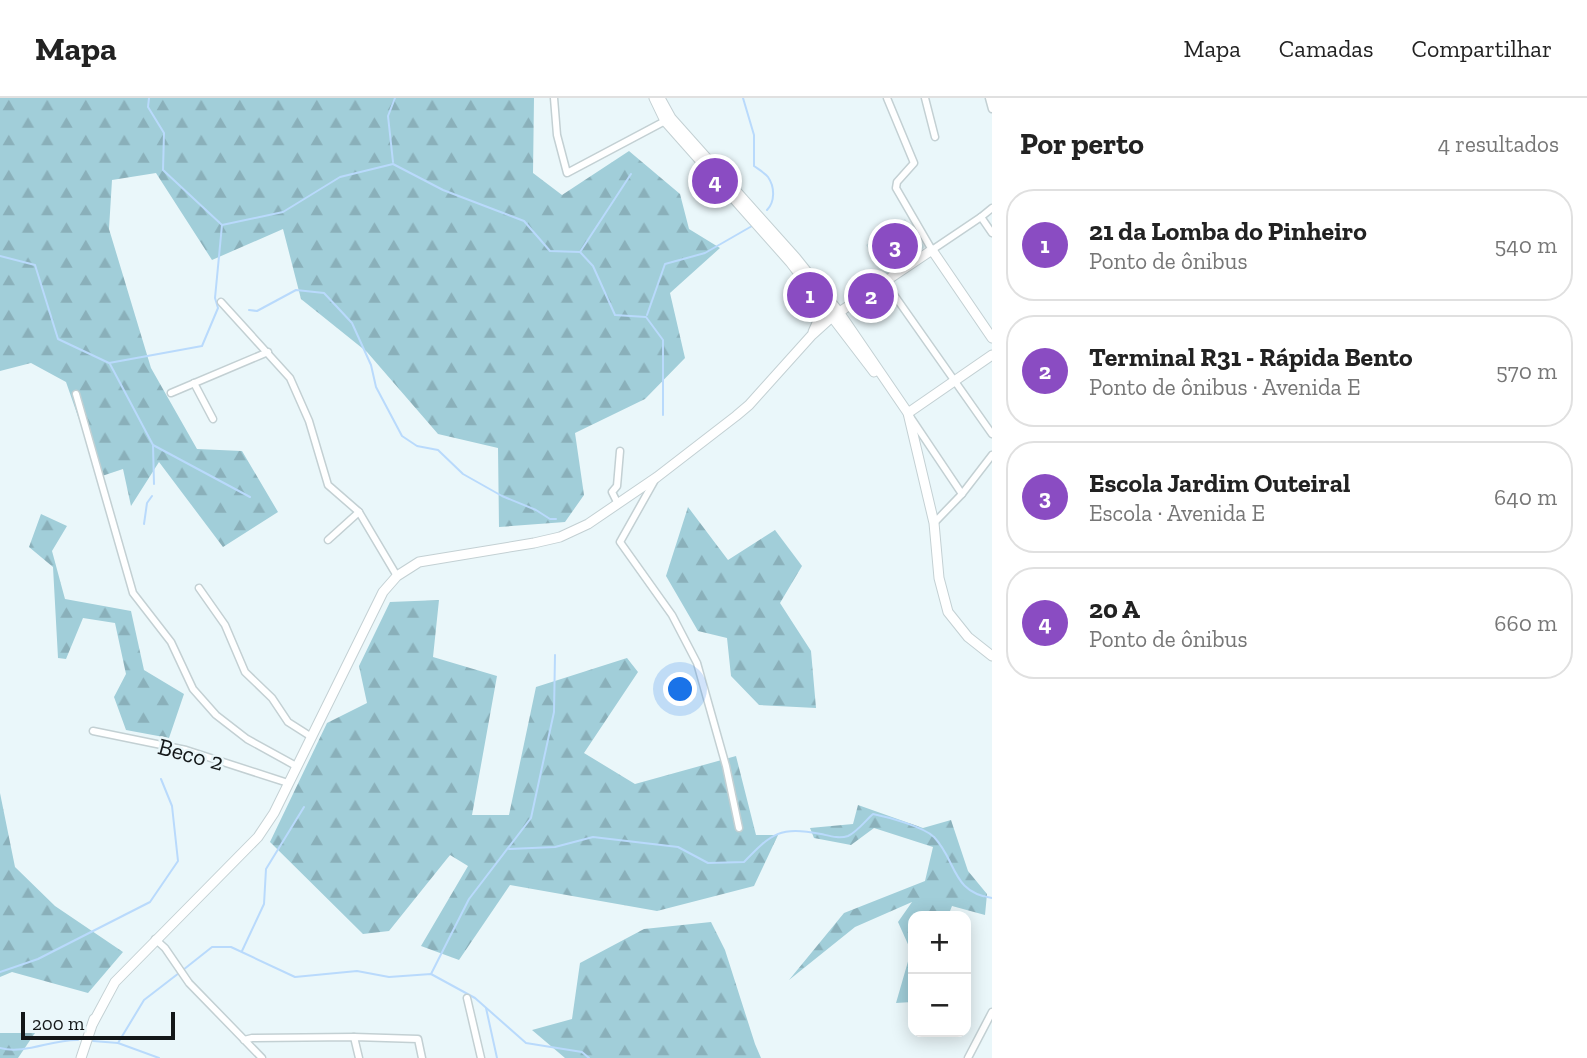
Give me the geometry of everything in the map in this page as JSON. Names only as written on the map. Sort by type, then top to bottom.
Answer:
[{"type":"main road","points":[[654,98],[665,121],[825,305],[836,314]]},
{"type":"main road","points":[[660,98],[671,118],[796,258],[893,398],[908,413],[934,523],[939,578],[948,612],[968,637],[992,656]]},
{"type":"main road","points":[[81,1058],[93,1023],[115,982],[155,939],[238,859],[258,837],[274,813],[383,592],[397,576],[419,562],[534,543],[559,537],[588,524],[657,477],[749,405],[811,336],[836,314],[932,250],[992,338]]},
{"type":"main road","points":[[811,336],[825,305]]},
{"type":"main road","points":[[908,413],[992,355]]},
{"type":"street","points":[[555,98],[557,135],[567,173],[665,121]]},
{"type":"street","points":[[887,98],[914,163],[897,182],[896,188],[932,250],[992,208]]},
{"type":"street","points":[[925,98],[935,137]]},
{"type":"street","points":[[989,98],[992,109]]},
{"type":"street","points":[[981,217],[992,233]]},
{"type":"street","points":[[885,282],[992,434]]},
{"type":"street","points":[[221,302],[290,378],[309,421],[328,485],[359,512],[397,576]]},
{"type":"street","points":[[170,393],[268,352]]},
{"type":"street","points":[[194,383],[213,419]]},
{"type":"street","points":[[76,394],[133,593],[171,642],[193,689],[216,715],[247,739],[296,766]]},
{"type":"street","points":[[908,413],[962,494]]},
{"type":"street","points":[[618,504],[612,492],[617,486],[620,451]]},
{"type":"street","points":[[934,523],[962,494],[992,455]]},
{"type":"street","points":[[657,477],[621,542],[672,615],[697,663],[716,728],[739,828]]},
{"type":"street","points":[[328,540],[359,512]]},
{"type":"street","points":[[199,588],[225,625],[246,672],[272,698],[288,722],[310,736]]},
{"type":"street","name":"Beco 2","points":[[93,731],[186,750],[288,783]]},
{"type":"street","points":[[155,939],[189,983],[262,1058]]},
{"type":"street","points":[[467,998],[481,1058]]},
{"type":"street","points":[[968,1058],[992,1012]]},
{"type":"street","points":[[244,1040],[354,1037],[418,1039],[422,1058]]},
{"type":"street","points":[[354,1037],[359,1058]]},
{"type":"shaded area","points":[[905,219],[925,247],[886,274],[866,245]]},
{"type":"green space","points":[[0,98],[534,98],[533,173],[562,195],[629,151],[680,194],[689,229],[720,248],[670,293],[685,358],[645,399],[575,433],[584,495],[565,522],[499,527],[498,448],[438,434],[367,352],[301,299],[283,229],[212,260],[156,173],[112,180],[109,229],[151,368],[197,449],[242,451],[278,512],[223,547],[159,462],[131,506],[123,469],[99,477],[66,382],[31,363],[0,371]]},
{"type":"green space","points":[[688,507],[728,560],[775,530],[802,566],[780,603],[811,651],[816,708],[759,705],[731,676],[727,638],[698,631],[666,576]]},
{"type":"green space","points":[[41,514],[67,526],[52,551],[65,599],[131,611],[144,670],[184,694],[169,738],[126,730],[114,697],[126,674],[115,623],[83,618],[66,659],[58,658],[53,567],[29,547]]},
{"type":"green space","points":[[439,600],[433,657],[497,676],[472,815],[509,815],[536,687],[627,658],[638,672],[584,753],[635,784],[736,756],[756,835],[778,835],[754,886],[657,911],[510,885],[459,960],[421,946],[468,866],[450,855],[389,931],[363,934],[270,842],[327,723],[367,703],[359,666],[390,602]]},
{"type":"green space","points":[[0,793],[15,867],[55,906],[123,952],[88,993],[12,972],[0,977]]},
{"type":"green space","points":[[858,805],[923,828],[951,820],[968,871],[987,894],[985,915],[952,906],[950,911],[908,911],[908,944],[898,922],[912,902],[855,927],[789,980],[844,913],[925,881],[933,847],[874,828],[851,845],[814,838],[810,828],[853,824]]},
{"type":"green space","points":[[711,922],[725,950],[761,1058],[565,1058],[532,1030],[572,1019],[580,963],[644,929]]},
{"type":"green space","points":[[908,961],[908,1002],[896,1003]]},
{"type":"green space","points":[[0,1033],[35,1033],[18,1058],[0,1058]]},
{"type":"waterway","points":[[0,256],[35,265],[58,339],[109,363],[202,346],[218,308],[215,298],[222,225],[163,170],[164,133],[148,107],[149,98]]},
{"type":"waterway","points":[[393,162],[388,116],[395,98]]},
{"type":"waterway","points":[[743,98],[754,135],[754,166],[767,176],[772,185],[773,199],[767,210]]},
{"type":"waterway","points":[[222,225],[283,212],[340,177],[393,164],[443,190],[524,221],[550,251],[580,252],[593,266],[615,315],[646,317],[663,340],[663,415]]},
{"type":"waterway","points":[[580,252],[631,174]]},
{"type":"waterway","points":[[647,315],[665,264],[705,253],[752,226]]},
{"type":"waterway","points":[[249,310],[257,311],[296,290],[324,293],[352,323],[371,365],[376,387],[402,436],[417,446],[438,450],[463,474],[502,496],[550,519],[556,519]]},
{"type":"waterway","points":[[110,364],[153,445],[154,484]]},
{"type":"waterway","points":[[153,445],[250,497]]},
{"type":"waterway","points":[[144,524],[147,503],[152,496]]},
{"type":"waterway","points":[[431,974],[469,899],[531,818],[554,712],[555,655]]},
{"type":"waterway","points":[[0,972],[38,959],[150,902],[178,861],[172,806],[161,779]]},
{"type":"waterway","points":[[242,951],[264,904],[266,869],[304,807]]},
{"type":"waterway","points":[[509,849],[555,847],[593,837],[678,847],[708,863],[744,862],[762,844],[778,834],[796,831],[845,837],[855,832],[873,814],[929,833],[941,846],[962,882],[979,895],[992,898]]},
{"type":"waterway","points":[[183,970],[212,947],[231,947],[295,977],[357,971],[389,977],[431,974],[475,998],[526,1043],[582,1052],[589,1058]]},
{"type":"waterway","points":[[118,1043],[144,1000],[179,973]]},
{"type":"waterway","points":[[486,1008],[497,1058]]},
{"type":"waterway","points":[[0,1048],[19,1050],[78,1040]]},
{"type":"waterway","points":[[93,1041],[118,1043],[159,1058]]},
{"type":"place","name":"20 A","points":[[715,181]]},
{"type":"place","name":"Escola Jardim Outeiral","points":[[895,246]]},
{"type":"place","name":"21 da Lomba do Pinheiro","points":[[810,295]]},
{"type":"place","name":"Terminal R31 - Rápida Bento","points":[[871,296]]}]
